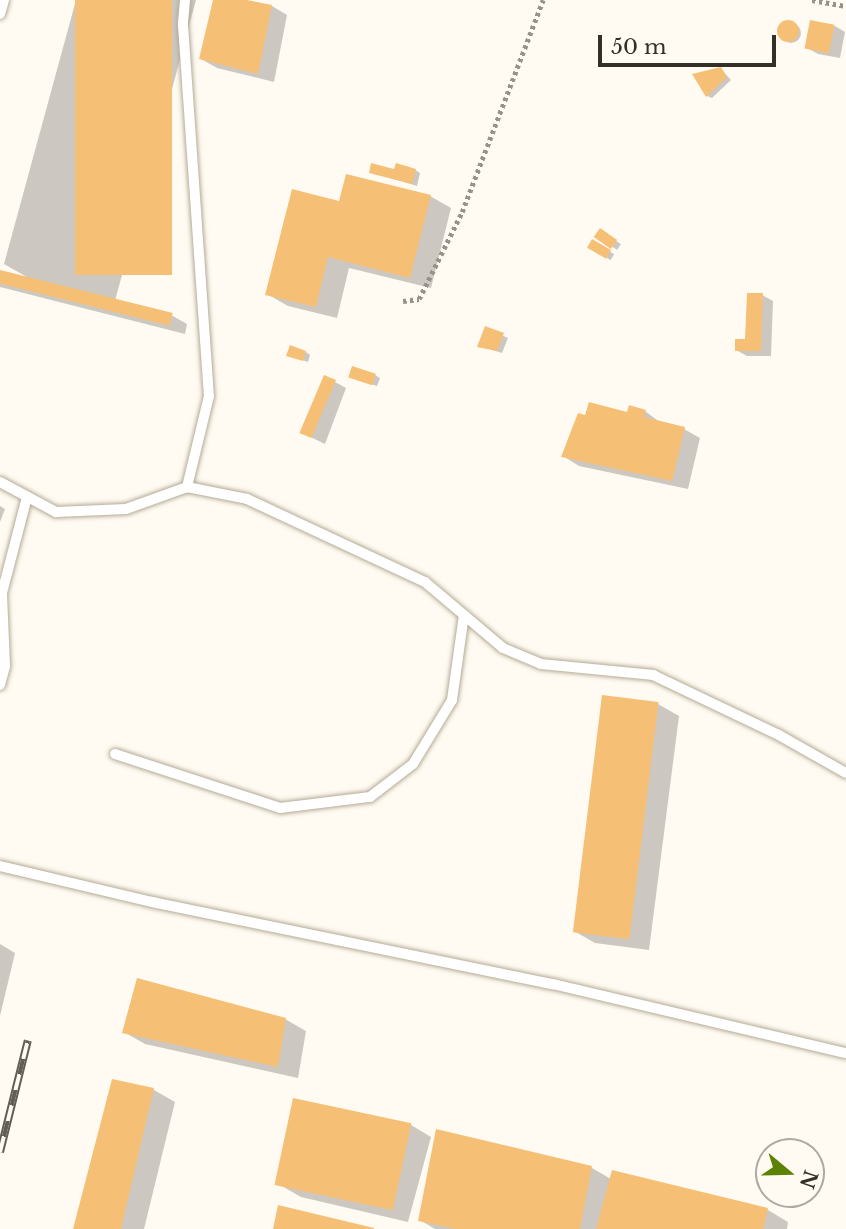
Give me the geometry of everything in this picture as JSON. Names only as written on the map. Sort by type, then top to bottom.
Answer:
[{"type":"lane","points":[[0,14],[4,0]]},
{"type":"lane","points":[[185,0],[183,25],[209,396],[187,487]]},
{"type":"lane","points":[[0,482],[56,512],[126,509],[187,487],[247,499],[425,582],[503,649],[541,664],[653,675],[779,735],[846,773]]},
{"type":"lane","points":[[0,685],[5,666],[2,593],[27,497]]},
{"type":"lane","points":[[115,754],[281,808],[370,797],[413,764],[452,700],[464,615]]},
{"type":"lane","points":[[0,866],[152,902],[552,984],[846,1054]]},
{"type":"path","points":[[403,302],[419,299],[462,212],[544,0]]},
{"type":"path","points":[[812,0],[846,6]]},
{"type":"building","points":[[75,0],[172,0],[172,275],[75,275]]},
{"type":"building","points":[[213,0],[247,0],[272,5],[258,74],[199,59]]},
{"type":"building","points":[[788,20],[796,23],[799,31],[796,39],[788,42],[780,39],[777,31],[780,23]]},
{"type":"building","points":[[810,20],[835,25],[829,53],[804,48]]},
{"type":"building","points":[[721,67],[727,77],[706,97],[692,74]]},
{"type":"building","points":[[371,163],[394,169],[396,163],[416,169],[412,184],[369,173]]},
{"type":"building","points":[[346,174],[431,195],[410,278],[328,257],[316,307],[265,295],[292,189],[339,201]]},
{"type":"building","points":[[600,228],[617,240],[611,249],[594,237]]},
{"type":"building","points":[[592,239],[611,250],[606,259],[587,248]]},
{"type":"building","points":[[0,270],[173,313],[170,326],[0,283]]},
{"type":"building","points":[[747,293],[763,293],[761,351],[735,351],[735,339],[745,339]]},
{"type":"building","points":[[485,326],[504,333],[497,351],[477,347]]},
{"type":"building","points":[[290,345],[306,351],[303,361],[286,356]]},
{"type":"building","points":[[352,366],[376,374],[372,385],[348,377]]},
{"type":"building","points":[[324,375],[336,380],[311,438],[299,433]]},
{"type":"building","points":[[589,402],[627,412],[629,405],[646,410],[644,417],[685,427],[672,481],[561,457],[578,413],[585,415]]},
{"type":"building","points":[[602,695],[659,702],[629,939],[573,932]]},
{"type":"building","points":[[137,978],[286,1018],[278,1067],[122,1033]]},
{"type":"building","points":[[112,1079],[154,1088],[121,1229],[73,1229]]},
{"type":"building","points":[[293,1098],[411,1123],[393,1210],[274,1185]]},
{"type":"building","points":[[436,1129],[592,1166],[580,1229],[457,1229],[418,1221]]},
{"type":"building","points":[[612,1170],[755,1205],[755,1208],[768,1208],[763,1229],[596,1229]]},
{"type":"building","points":[[278,1205],[374,1228],[374,1229],[273,1229]]},
{"type":"railway","points":[[0,1152],[28,1040]]}]
